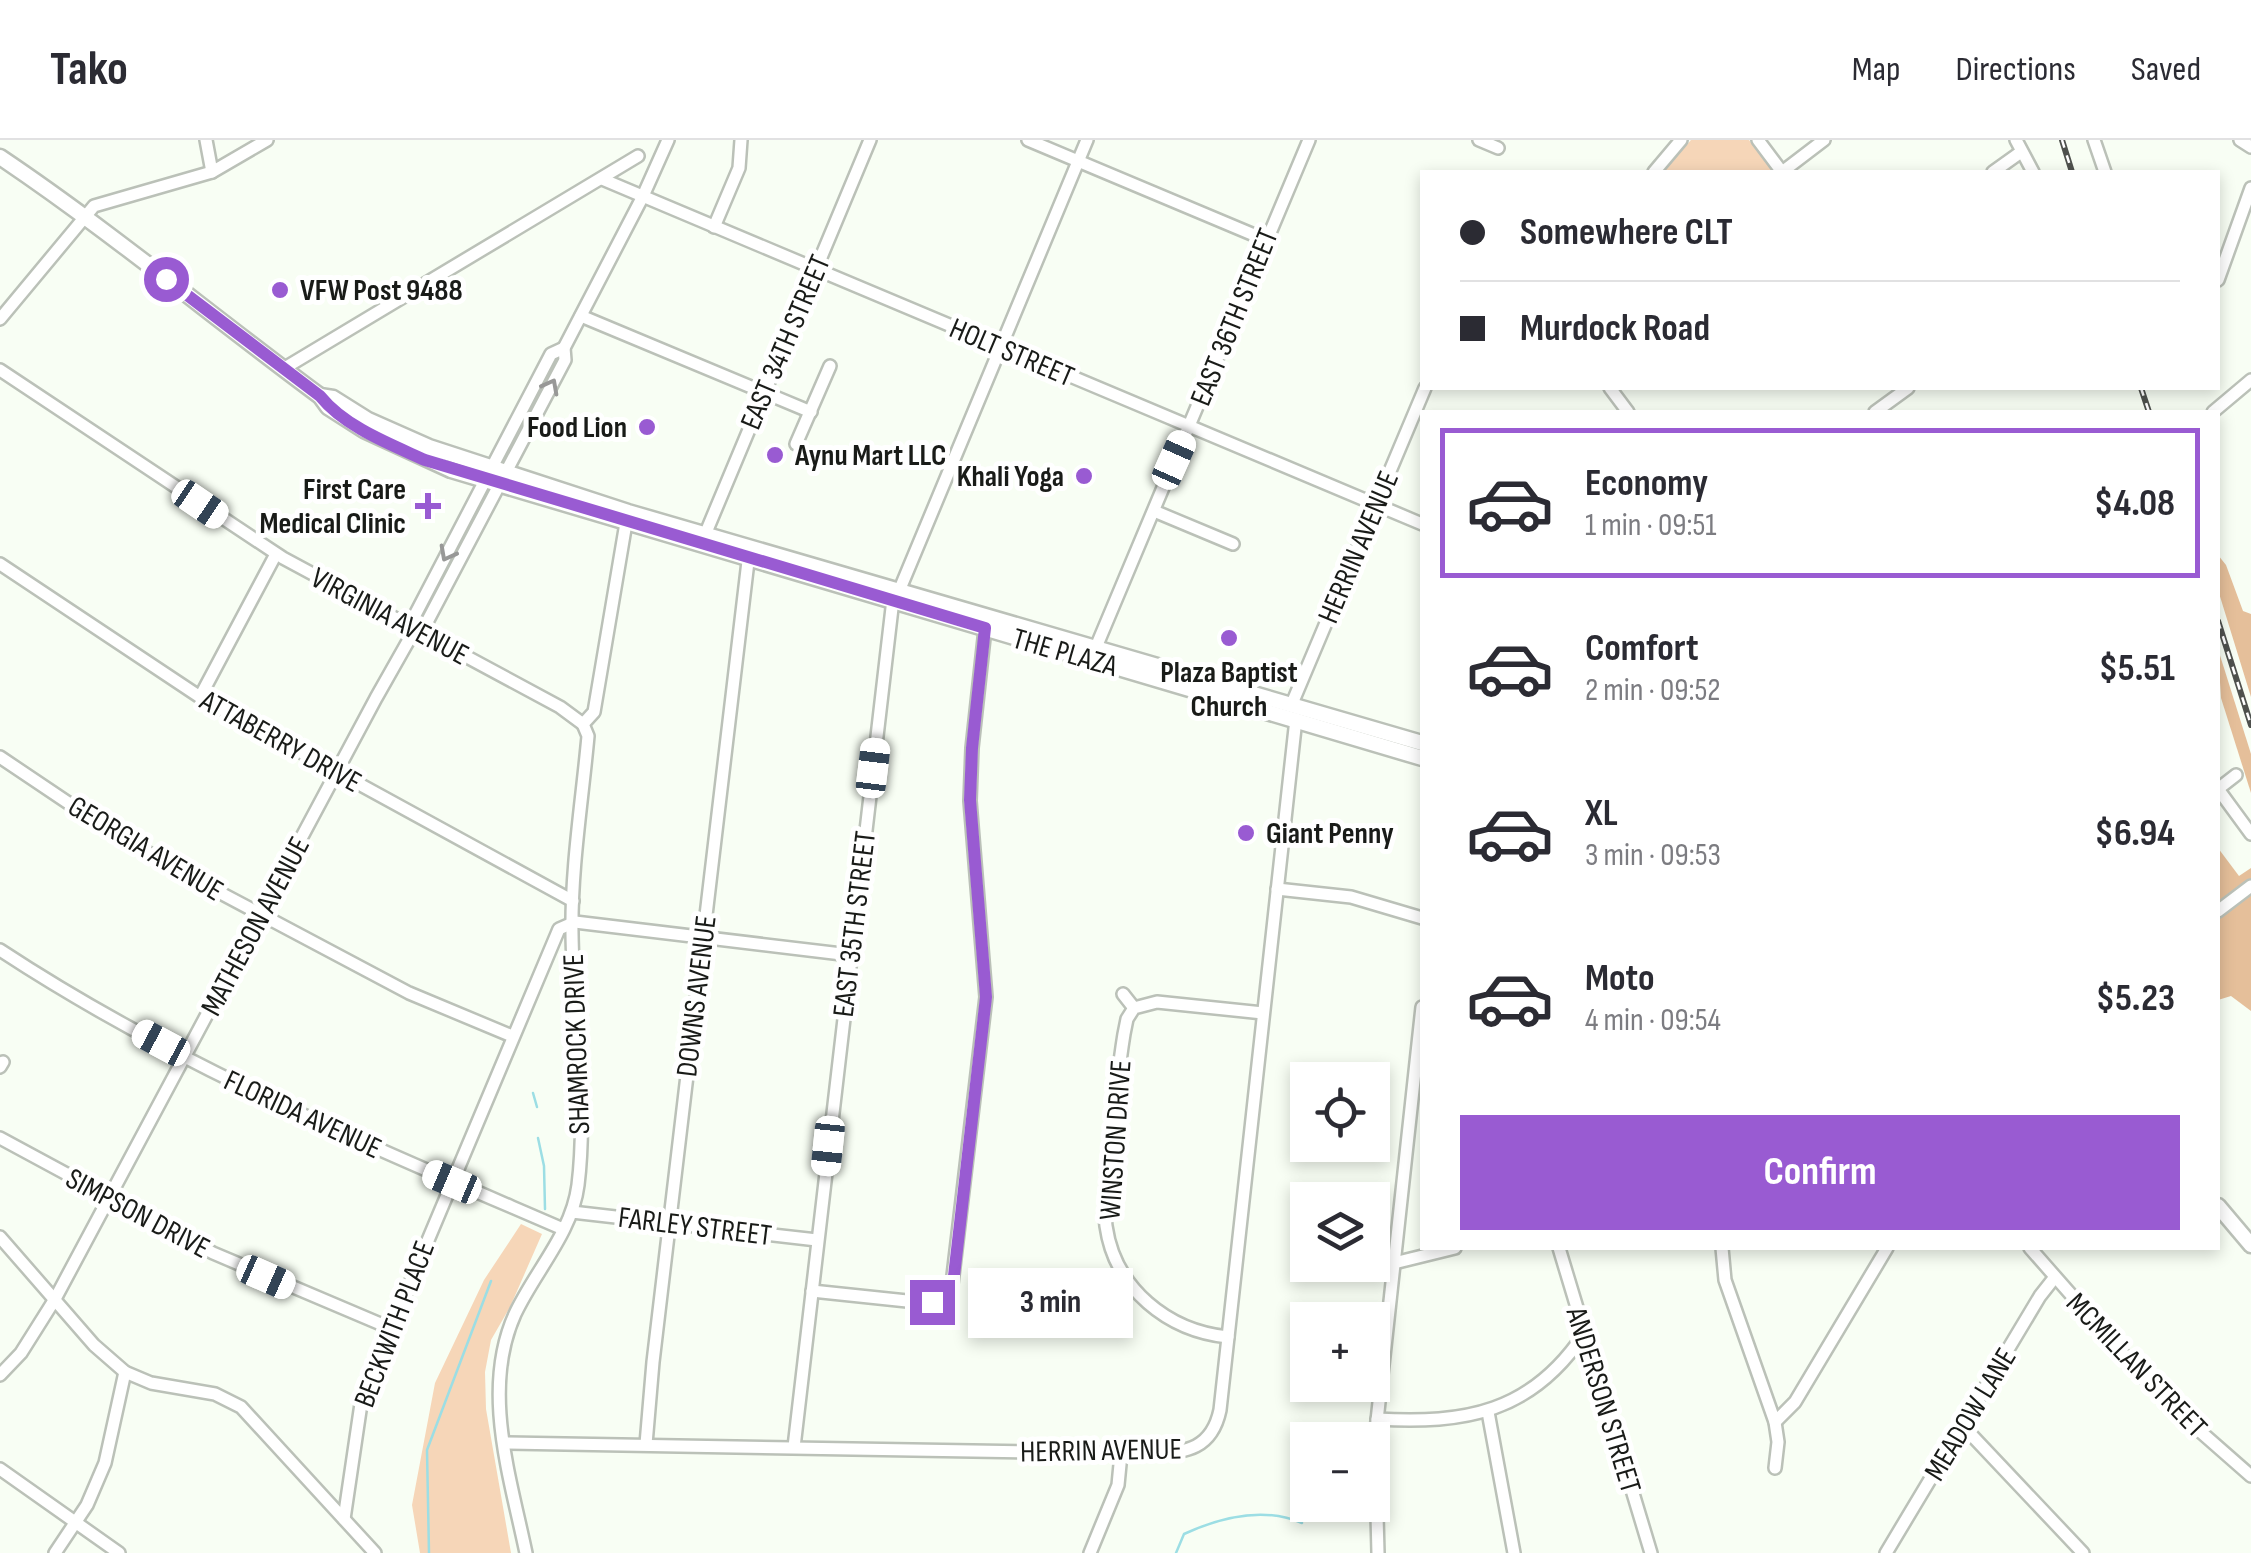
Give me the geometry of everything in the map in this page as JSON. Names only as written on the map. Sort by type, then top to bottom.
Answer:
[{"type":"main road","name":"THE PLAZA","points":[[0,157],[320,396],[333,398],[401,436],[496,477],[626,522],[703,540]]},
{"type":"main road","name":"THE PLAZA","points":[[496,477],[1293,712],[1420,743]]},
{"type":"main road","name":"THE PLAZA","points":[[1293,712],[1420,757]]},
{"type":"main road","points":[[2220,1208],[2251,1245]]},
{"type":"street","points":[[206,140],[212,172]]},
{"type":"street","points":[[0,318],[83,217],[104,202],[212,172],[267,140]]},
{"type":"street","name":"MATHESON AVENUE","points":[[0,1374],[28,1344],[55,1299],[415,629],[427,622],[552,354],[564,348],[668,140]]},
{"type":"street","points":[[714,226],[739,168],[741,140]]},
{"type":"street","name":"EAST 34TH STREET","points":[[703,540],[870,140]]},
{"type":"street","points":[[1028,140],[1266,240]]},
{"type":"street","name":"EAST 35TH STREET","points":[[794,1447],[889,627],[897,597],[1088,140]]},
{"type":"street","name":"EAST 36TH STREET","points":[[1093,653],[1309,140]]},
{"type":"street","points":[[1480,140],[1498,148]]},
{"type":"street","points":[[1656,170],[1682,140]]},
{"type":"street","points":[[1758,140],[1780,170]]},
{"type":"street","points":[[1785,170],[1824,140]]},
{"type":"street","points":[[2094,140],[2104,170]]},
{"type":"street","points":[[2240,140],[2251,147]]},
{"type":"street","points":[[1995,170],[2018,146],[2032,170]]},
{"type":"street","points":[[283,369],[638,156]]},
{"type":"street","name":"HOLT STREET","points":[[602,179],[1420,523]]},
{"type":"street","points":[[2220,274],[2251,188]]},
{"type":"street","points":[[581,316],[811,412]]},
{"type":"street","points":[[796,444],[830,366]]},
{"type":"street","name":"VIRGINIA AVENUE","points":[[0,370],[276,554],[574,715],[583,724]]},
{"type":"street","points":[[2215,410],[2250,382]]},
{"type":"street","name":"HERRIN AVENUE","points":[[504,1442],[1182,1454],[1206,1440],[1220,1410],[1293,712],[1424,390]]},
{"type":"street","points":[[1880,410],[1905,390]]},
{"type":"street","points":[[1154,510],[1233,544]]},
{"type":"street","name":"SHAMROCK DRIVE","points":[[526,1553],[504,1442],[499,1372],[504,1343],[516,1312],[572,1212],[578,1184],[580,1136],[572,901],[588,736],[583,724],[594,707],[626,522]]},
{"type":"street","points":[[200,697],[276,554]]},
{"type":"street","name":"DOWNS AVENUE","points":[[646,1444],[749,554]]},
{"type":"street","name":"ATTABERRY DRIVE","points":[[0,564],[200,697],[572,901]]},
{"type":"street","points":[[812,1291],[926,1302],[936,1300],[952,1284],[986,997],[970,800],[986,622]]},
{"type":"street","name":"GEORGIA AVENUE","points":[[0,757],[132,844],[262,915],[410,993],[512,1036]]},
{"type":"street","points":[[2220,787],[2236,775]]},
{"type":"street","points":[[2220,792],[2251,834]]},
{"type":"street","points":[[2220,909],[2251,886]]},
{"type":"street","points":[[1277,889],[1350,898],[1420,917]]},
{"type":"street","points":[[572,922],[850,954]]},
{"type":"street","name":"BECKWITH PLACE","points":[[344,1519],[358,1411],[555,934],[572,922]]},
{"type":"street","name":"FLORIDA AVENUE","points":[[0,950],[74,998],[320,1124],[563,1229]]},
{"type":"street","points":[[1123,994],[1134,1008],[1156,1002],[1263,1014]]},
{"type":"street","name":"WINSTON DRIVE","points":[[1134,1008],[1124,1036],[1110,1161],[1105,1212],[1110,1246],[1129,1283],[1152,1307],[1189,1328],[1228,1336]]},
{"type":"street","points":[[1378,1553],[1374,1471],[1377,1418],[1420,1026]]},
{"type":"street","name":"SIMPSON DRIVE","points":[[0,1138],[246,1268],[390,1328]]},
{"type":"street","name":"FARLEY STREET","points":[[572,1212],[818,1240]]},
{"type":"street","points":[[0,1237],[94,1344],[125,1372],[151,1383],[215,1394],[247,1412],[375,1553]]},
{"type":"street","points":[[1394,1264],[1446,1250]]},
{"type":"street","name":"ANDERSON STREET","points":[[1560,1250],[1650,1553]]},
{"type":"street","points":[[1722,1250],[1724,1277],[1775,1422],[1775,1468]]},
{"type":"street","points":[[1775,1422],[1788,1412],[1885,1250]]},
{"type":"street","name":"MCMILLAN STREET","points":[[2032,1250],[2161,1396],[2251,1476]]},
{"type":"street","name":"MEADOW LANE","points":[[1886,1553],[2055,1277]]},
{"type":"street","points":[[1377,1418],[1446,1420],[1488,1412],[1541,1383],[1584,1334]]},
{"type":"street","points":[[56,1553],[78,1521],[105,1464],[125,1372]]},
{"type":"street","points":[[1488,1412],[1514,1553]]},
{"type":"street","points":[[1962,1426],[2083,1553]]},
{"type":"street","points":[[1090,1553],[1118,1485],[1121,1454]]},
{"type":"street","points":[[0,1470],[120,1553]]},
{"type":"shaded area","points":[[1691,140],[1749,140],[1772,170],[1665,170]]},
{"type":"shaded area","points":[[2220,558],[2243,611],[2251,614],[2251,697],[2220,596]]},
{"type":"shaded area","points":[[2220,655],[2251,754],[2251,793],[2221,698]]},
{"type":"shaded area","points":[[2220,851],[2239,876],[2251,868],[2251,1011],[2231,996],[2220,999]]},
{"type":"shaded area","points":[[521,1224],[542,1234],[491,1340],[485,1372],[486,1409],[511,1553],[420,1553],[412,1505],[435,1383],[484,1280]]},
{"type":"waterway","points":[[533,1093],[537,1107]]},
{"type":"waterway","points":[[538,1138],[544,1166],[545,1209]]},
{"type":"waterway","points":[[429,1553],[427,1450],[491,1281]]},
{"type":"waterway","points":[[1176,1553],[1184,1534],[1227,1519],[1272,1515],[1302,1523]]},
{"type":"railway","points":[[2062,140],[2071,170]]},
{"type":"railway","points":[[2142,390],[2148,410]]},
{"type":"railway","points":[[2220,627],[2251,725]]},
{"type":"place","name":"VFW Post 9488","points":[[280,290]]},
{"type":"place","name":"Food Lion","points":[[647,427]]},
{"type":"place","name":"Aynu Mart LLC","points":[[775,455]]},
{"type":"place","name":"Khali Yoga","points":[[1084,476]]},
{"type":"place","name":"First Care Medical Clinic","points":[[428,506]]},
{"type":"place","name":"Plaza Baptist Church","points":[[1229,638]]},
{"type":"place","name":"Giant Penny","points":[[1246,833]]},
{"type":"route","points":[[166,279],[320,396],[328,407],[425,460],[985,628],[970,780],[986,985],[984,1030],[954,1276],[949,1290],[932,1302]]}]
